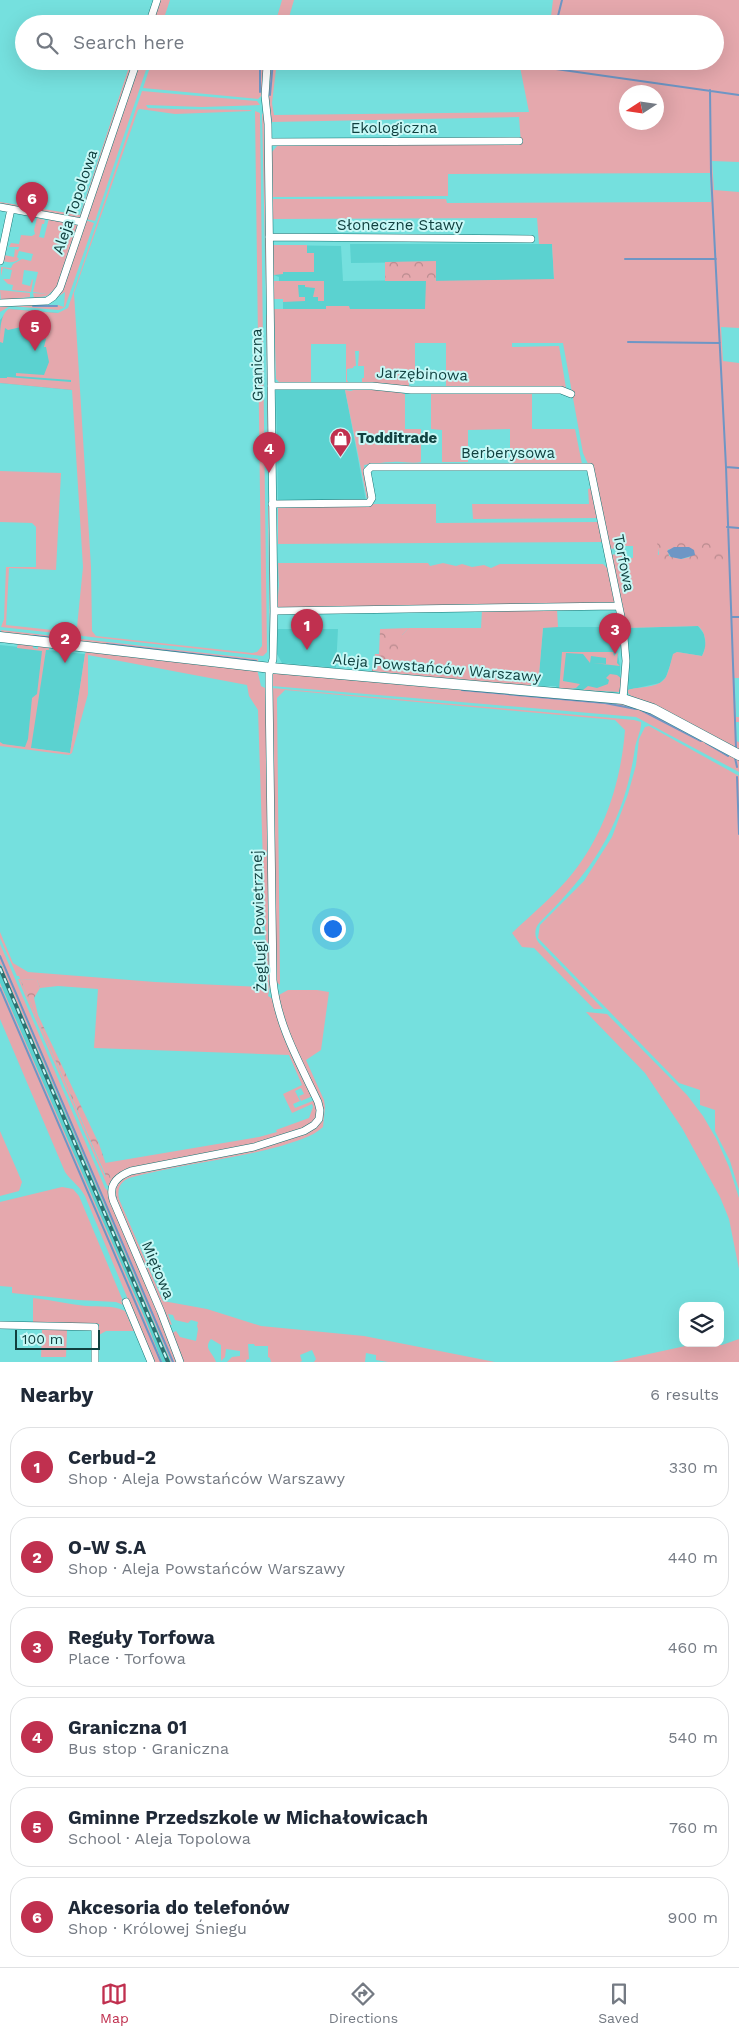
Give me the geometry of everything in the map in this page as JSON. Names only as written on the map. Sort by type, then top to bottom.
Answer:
[{"type":"street","points":[[152,15],[157,0]]},
{"type":"street","name":"Aleja Topolowa","points":[[0,303],[44,302],[53,297],[60,288],[134,70]]},
{"type":"street","name":"Graniczna","points":[[267,70],[265,96],[269,142],[274,611],[274,650],[271,668]]},
{"type":"street","name":"Ekologiczna","points":[[269,142],[519,141]]},
{"type":"street","points":[[0,207],[82,222]]},
{"type":"street","points":[[0,261],[11,209]]},
{"type":"street","name":"Słoneczne Stawy","points":[[269,237],[531,239]]},
{"type":"street","name":"Jarzębinowa","points":[[271,386],[372,386],[411,390],[562,390],[571,394]]},
{"type":"street","name":"Berberysowa","points":[[272,504],[368,503],[372,500],[367,471],[369,467],[586,466]]},
{"type":"street","name":"Torfowa","points":[[586,466],[591,468],[619,606],[626,661],[623,699]]},
{"type":"street","points":[[274,611],[619,606]]},
{"type":"street","name":"Aleja Powstańców Warszawy","points":[[0,637],[271,668],[623,699],[652,709],[739,755]]},
{"type":"street","name":"Żeglugi Powietrznej","points":[[112,1188],[119,1177],[132,1171],[273,1142],[304,1132],[319,1119],[320,1110],[318,1102],[286,1032],[274,991],[269,689],[271,668]]},
{"type":"street","name":"Miętowa","points":[[112,1188],[113,1200],[161,1312],[180,1362]]},
{"type":"street","points":[[126,1302],[151,1362]]},
{"type":"street","points":[[0,1325],[95,1327],[95,1362]]},
{"type":"shaded area","points":[[350,244],[552,244],[554,280],[442,281],[442,309],[283,309],[283,299],[274,299],[274,281],[279,281],[279,277],[274,275],[273,245],[341,246],[343,281],[436,280],[436,262],[351,263]]},
{"type":"shaded area","points":[[9,309],[59,313],[67,323],[72,390],[0,383],[0,320]]},
{"type":"shaded area","points":[[276,390],[345,390],[366,501],[278,502]]},
{"type":"shaded area","points":[[674,547],[689,547],[694,550],[695,555],[681,559],[671,557],[667,551]]},
{"type":"shaded area","points":[[698,626],[704,634],[706,646],[702,656],[677,652],[674,654],[666,677],[660,683],[628,690],[625,628]]},
{"type":"shaded area","points":[[543,627],[613,627],[620,666],[621,690],[616,694],[557,688],[556,686],[538,686]]},
{"type":"shaded area","points":[[278,629],[338,629],[336,668],[282,663],[277,654]]},
{"type":"shaded area","points":[[0,645],[85,654],[70,753],[0,744]]},
{"type":"shaded area","points":[[0,964],[3,967],[171,1362],[162,1362],[0,983]]},
{"type":"green space","points":[[160,0],[170,0],[165,15],[155,15]]},
{"type":"green space","points":[[282,0],[294,0],[290,15],[278,15]]},
{"type":"green space","points":[[553,0],[739,0],[739,162],[712,161],[714,190],[739,192],[739,328],[721,327],[723,361],[739,363],[739,678],[734,678],[736,717],[739,717],[739,722],[736,722],[736,741],[739,742],[739,752],[628,693],[628,690],[659,684],[663,681],[667,675],[673,654],[677,652],[702,656],[705,648],[705,636],[698,626],[625,628],[611,555],[622,553],[623,558],[633,558],[633,546],[619,546],[612,549],[608,545],[592,464],[588,464],[583,453],[563,343],[512,343],[512,347],[559,346],[566,388],[446,387],[446,343],[415,343],[415,381],[409,381],[409,387],[381,383],[362,383],[364,366],[358,366],[359,351],[355,351],[356,366],[347,369],[347,380],[349,383],[346,383],[346,344],[311,344],[311,383],[280,383],[276,379],[274,309],[326,309],[326,306],[349,306],[350,309],[425,309],[426,281],[554,279],[552,244],[539,244],[537,218],[273,219],[273,199],[446,199],[447,203],[711,202],[710,173],[448,174],[448,196],[272,197],[271,153],[278,145],[521,143],[519,117],[272,122],[268,93],[269,70],[276,70],[272,103],[274,115],[529,112],[521,70],[724,70],[724,15],[551,15]],"holes":[[[658,547],[724,561],[655,560],[658,557]]]},
{"type":"green space","points":[[128,70],[131,70],[82,217],[79,219],[0,205],[0,202],[80,215]]},
{"type":"green space","points":[[136,70],[146,70],[95,221],[86,219]]},
{"type":"green space","points":[[149,70],[264,70],[262,95],[258,99],[143,88]]},
{"type":"green space","points":[[142,91],[257,101],[260,105],[202,107],[146,105],[148,108],[252,111],[175,114],[138,110],[74,293],[91,567],[92,631],[96,636],[257,652],[262,646],[255,111],[260,113],[267,652],[263,656],[1,627],[4,619],[6,567],[36,567],[36,527],[32,523],[0,522],[0,471],[61,473],[56,570],[9,568],[6,625],[71,632],[77,627],[83,567],[72,390],[0,383],[0,378],[71,382],[71,380],[16,376],[16,373],[44,375],[49,362],[46,347],[44,347],[46,339],[42,334],[34,334],[21,327],[8,330],[5,328],[3,343],[0,342],[2,319],[9,309],[58,313],[68,308]]},
{"type":"green space","points":[[262,113],[265,118],[266,298]]},
{"type":"green space","points":[[37,218],[45,220],[39,237],[44,238],[49,218],[78,224],[58,286],[47,296],[34,298],[33,293],[48,294],[33,292],[38,272],[24,270],[22,284],[30,286],[32,279],[31,292],[12,290],[13,285],[8,284],[3,279],[10,279],[12,270],[3,268],[1,276],[1,267],[11,268],[13,264],[22,259],[31,261],[33,254],[19,251],[17,257],[19,259],[17,261],[2,261],[4,255],[14,257],[15,249],[18,250],[19,247],[9,247],[11,243],[19,244],[21,235],[32,236],[35,234]]},
{"type":"green space","points":[[85,220],[94,223],[65,307],[59,310],[10,306],[0,312],[0,307],[8,305],[58,305],[64,307],[65,292],[56,298],[63,287]]},
{"type":"green space","points":[[273,245],[307,245],[307,253],[314,253],[314,272],[283,272],[283,274],[274,275],[272,273]]},
{"type":"green space","points":[[436,261],[436,281],[385,281],[385,262]]},
{"type":"green space","points":[[274,281],[324,281],[324,301],[318,301],[318,297],[313,297],[315,288],[305,287],[305,285],[298,285],[299,297],[305,297],[305,301],[283,302],[283,299],[274,299]]},
{"type":"green space","points":[[0,290],[30,293],[30,297],[1,300]]},
{"type":"green space","points":[[266,314],[268,318],[270,466],[268,466]]},
{"type":"green space","points":[[356,389],[390,390],[405,394],[405,429],[421,429],[421,462],[389,462],[364,465],[369,499],[367,499],[345,390],[351,391]]},
{"type":"green space","points":[[431,394],[532,394],[532,429],[575,429],[582,464],[510,464],[510,429],[468,430],[468,462],[442,462],[442,430],[431,429]]},
{"type":"green space","points":[[592,488],[597,518],[473,519],[472,504],[589,504],[588,489]]},
{"type":"green space","points":[[268,501],[270,507],[270,651]]},
{"type":"green space","points":[[436,504],[436,523],[600,522],[603,542],[278,544],[278,506]]},
{"type":"green space","points":[[657,542],[723,542],[724,561],[654,561],[659,554]],"holes":[[[674,547],[692,548],[690,557],[681,559],[669,556],[668,549]]]},
{"type":"green space","points":[[278,563],[428,563],[430,566],[443,563],[456,566],[462,564],[472,567],[484,565],[491,568],[500,564],[603,564],[608,569],[615,602],[613,604],[277,608]]},
{"type":"green space","points":[[557,609],[558,627],[543,628],[538,687],[430,677],[426,671],[409,669],[402,663],[402,635],[409,628],[481,628],[482,610]]},
{"type":"green space","points":[[409,628],[402,635],[402,663],[409,669],[426,671],[430,677],[372,671],[375,654],[379,654],[380,629]]},
{"type":"green space","points":[[1,630],[258,659],[258,663],[2,633]]},
{"type":"green space","points":[[18,643],[38,649],[38,646],[49,648],[49,650],[46,650],[31,748],[70,753],[87,650],[257,669],[261,686],[266,691],[270,934],[270,986],[268,996],[273,999],[313,1096],[301,1101],[299,1096],[304,1094],[301,1088],[295,1091],[300,1101],[293,1104],[295,1108],[315,1100],[317,1107],[316,1118],[309,1126],[254,1145],[128,1169],[110,1187],[107,1185],[18,979],[20,979],[19,976],[17,976],[0,938],[0,932],[13,963],[28,972],[155,982],[263,987],[267,985],[258,710],[249,696],[247,685],[88,655],[88,694],[72,753],[69,755],[0,746],[0,742],[25,747],[28,739],[32,698],[37,694],[42,651],[17,648]],"holes":[[[20,979],[37,980],[40,988],[58,986],[98,989],[94,1048],[289,1055],[302,1085],[283,1094],[292,1113],[312,1104],[313,1107],[309,1118],[276,1130],[277,1132],[259,1137],[105,1163],[111,1179],[105,1176]]]},
{"type":"green space","points":[[562,652],[613,652],[614,656],[618,652],[617,663],[620,666],[593,663],[606,664],[606,658],[591,656],[590,663],[583,654],[566,653],[563,681],[580,684],[576,688],[559,690]]},
{"type":"green space","points":[[272,673],[622,704],[648,712],[739,759],[739,772],[636,717],[272,686]]},
{"type":"green space","points":[[610,674],[617,675],[622,679],[619,692],[583,690],[588,686],[597,688],[608,684],[609,680],[606,678]]},
{"type":"green space","points":[[272,688],[641,722],[623,800],[604,844],[576,883],[538,924],[535,932],[539,943],[603,1009],[594,1009],[534,948],[522,947],[512,933],[567,880],[591,847],[608,810],[623,750],[625,730],[615,720],[285,690],[277,698],[280,985],[275,981]]},
{"type":"green space","points":[[649,726],[739,776],[739,1190],[730,1161],[715,1131],[715,1110],[700,1105],[700,1090],[679,1083],[538,938],[540,925],[584,881],[612,837],[628,794],[636,765],[639,739],[645,727]]},
{"type":"green space","points":[[0,944],[105,1188],[109,1192],[177,1362],[171,1362],[3,967],[0,964]]},
{"type":"green space","points":[[20,979],[37,980],[40,988],[34,998],[38,1015],[99,1144],[111,1179],[109,1183]]},
{"type":"green space","points":[[0,983],[162,1362],[154,1362],[85,1196],[65,1172],[0,1019]]},
{"type":"green space","points":[[288,990],[329,992],[321,1050],[306,1060],[324,1100],[323,1127],[308,1137],[281,1146],[148,1173],[129,1178],[121,1184],[118,1192],[119,1199],[163,1301],[207,1309],[261,1326],[364,1336],[495,1362],[388,1362],[376,1360],[376,1355],[366,1353],[365,1362],[314,1362],[316,1359],[312,1350],[300,1355],[302,1361],[300,1362],[271,1362],[268,1357],[268,1346],[248,1344],[249,1359],[246,1362],[227,1362],[232,1357],[240,1356],[240,1351],[226,1349],[225,1357],[221,1361],[221,1345],[211,1339],[208,1348],[216,1362],[183,1362],[172,1333],[176,1331],[180,1337],[196,1341],[198,1322],[191,1320],[188,1323],[175,1320],[173,1315],[168,1314],[172,1325],[169,1324],[115,1198],[115,1190],[128,1175],[269,1145],[321,1120],[288,1032],[277,996]]},
{"type":"green space","points":[[586,1012],[607,1014],[687,1095],[703,1116],[717,1140],[729,1167],[739,1198],[739,1269],[729,1219],[720,1197],[682,1128],[645,1073]]},
{"type":"green space","points":[[0,1131],[22,1182],[19,1191],[0,1196]]},
{"type":"green space","points":[[62,1187],[73,1189],[79,1196],[123,1305],[116,1302],[12,1293],[12,1287],[0,1286],[0,1202]]},
{"type":"green space","points":[[33,1298],[120,1309],[125,1311],[134,1331],[106,1331],[99,1335],[99,1324],[33,1322]]},
{"type":"green space","points":[[42,1329],[67,1330],[66,1357],[41,1357]]},
{"type":"green space","points":[[739,1339],[739,1362],[612,1362],[681,1347],[724,1347],[724,1344]]},
{"type":"waterway","points":[[558,15],[562,0]]},
{"type":"waterway","points":[[260,70],[260,92]]},
{"type":"waterway","points":[[270,95],[272,70]]},
{"type":"waterway","points":[[563,70],[739,95]]},
{"type":"waterway","points":[[710,90],[711,173],[726,467],[736,748]]},
{"type":"waterway","points":[[625,259],[716,259]]},
{"type":"waterway","points":[[33,306],[57,306]]},
{"type":"waterway","points":[[628,342],[720,343]]},
{"type":"waterway","points":[[726,467],[739,468]]},
{"type":"waterway","points":[[727,527],[739,528]]},
{"type":"waterway","points":[[732,617],[739,617]]},
{"type":"waterway","points":[[34,636],[67,639]]},
{"type":"waterway","points":[[107,644],[256,661]]},
{"type":"waterway","points":[[462,690],[605,703],[636,709]]},
{"type":"waterway","points":[[641,710],[701,741]]},
{"type":"waterway","points":[[706,743],[728,756]]},
{"type":"waterway","points":[[735,758],[737,767]]},
{"type":"waterway","points":[[737,777],[739,834]]},
{"type":"waterway","points":[[0,956],[173,1362]]},
{"type":"waterway","points":[[0,988],[161,1362]]},
{"type":"railway","points":[[0,968],[168,1362]]},
{"type":"place","name":"Akcesoria do telefonów","points":[[32,223]]},
{"type":"place","name":"Gminne Przedszkole w Michałowicach","points":[[35,351]]},
{"type":"place","name":"Todditrade","points":[[341,457]]},
{"type":"place","name":"Graniczna 01","points":[[269,473]]},
{"type":"place","name":"Cerbud-2","points":[[307,650]]},
{"type":"place","name":"Reguły Torfowa","points":[[615,654]]},
{"type":"place","name":"O-W S.A","points":[[65,663]]}]
